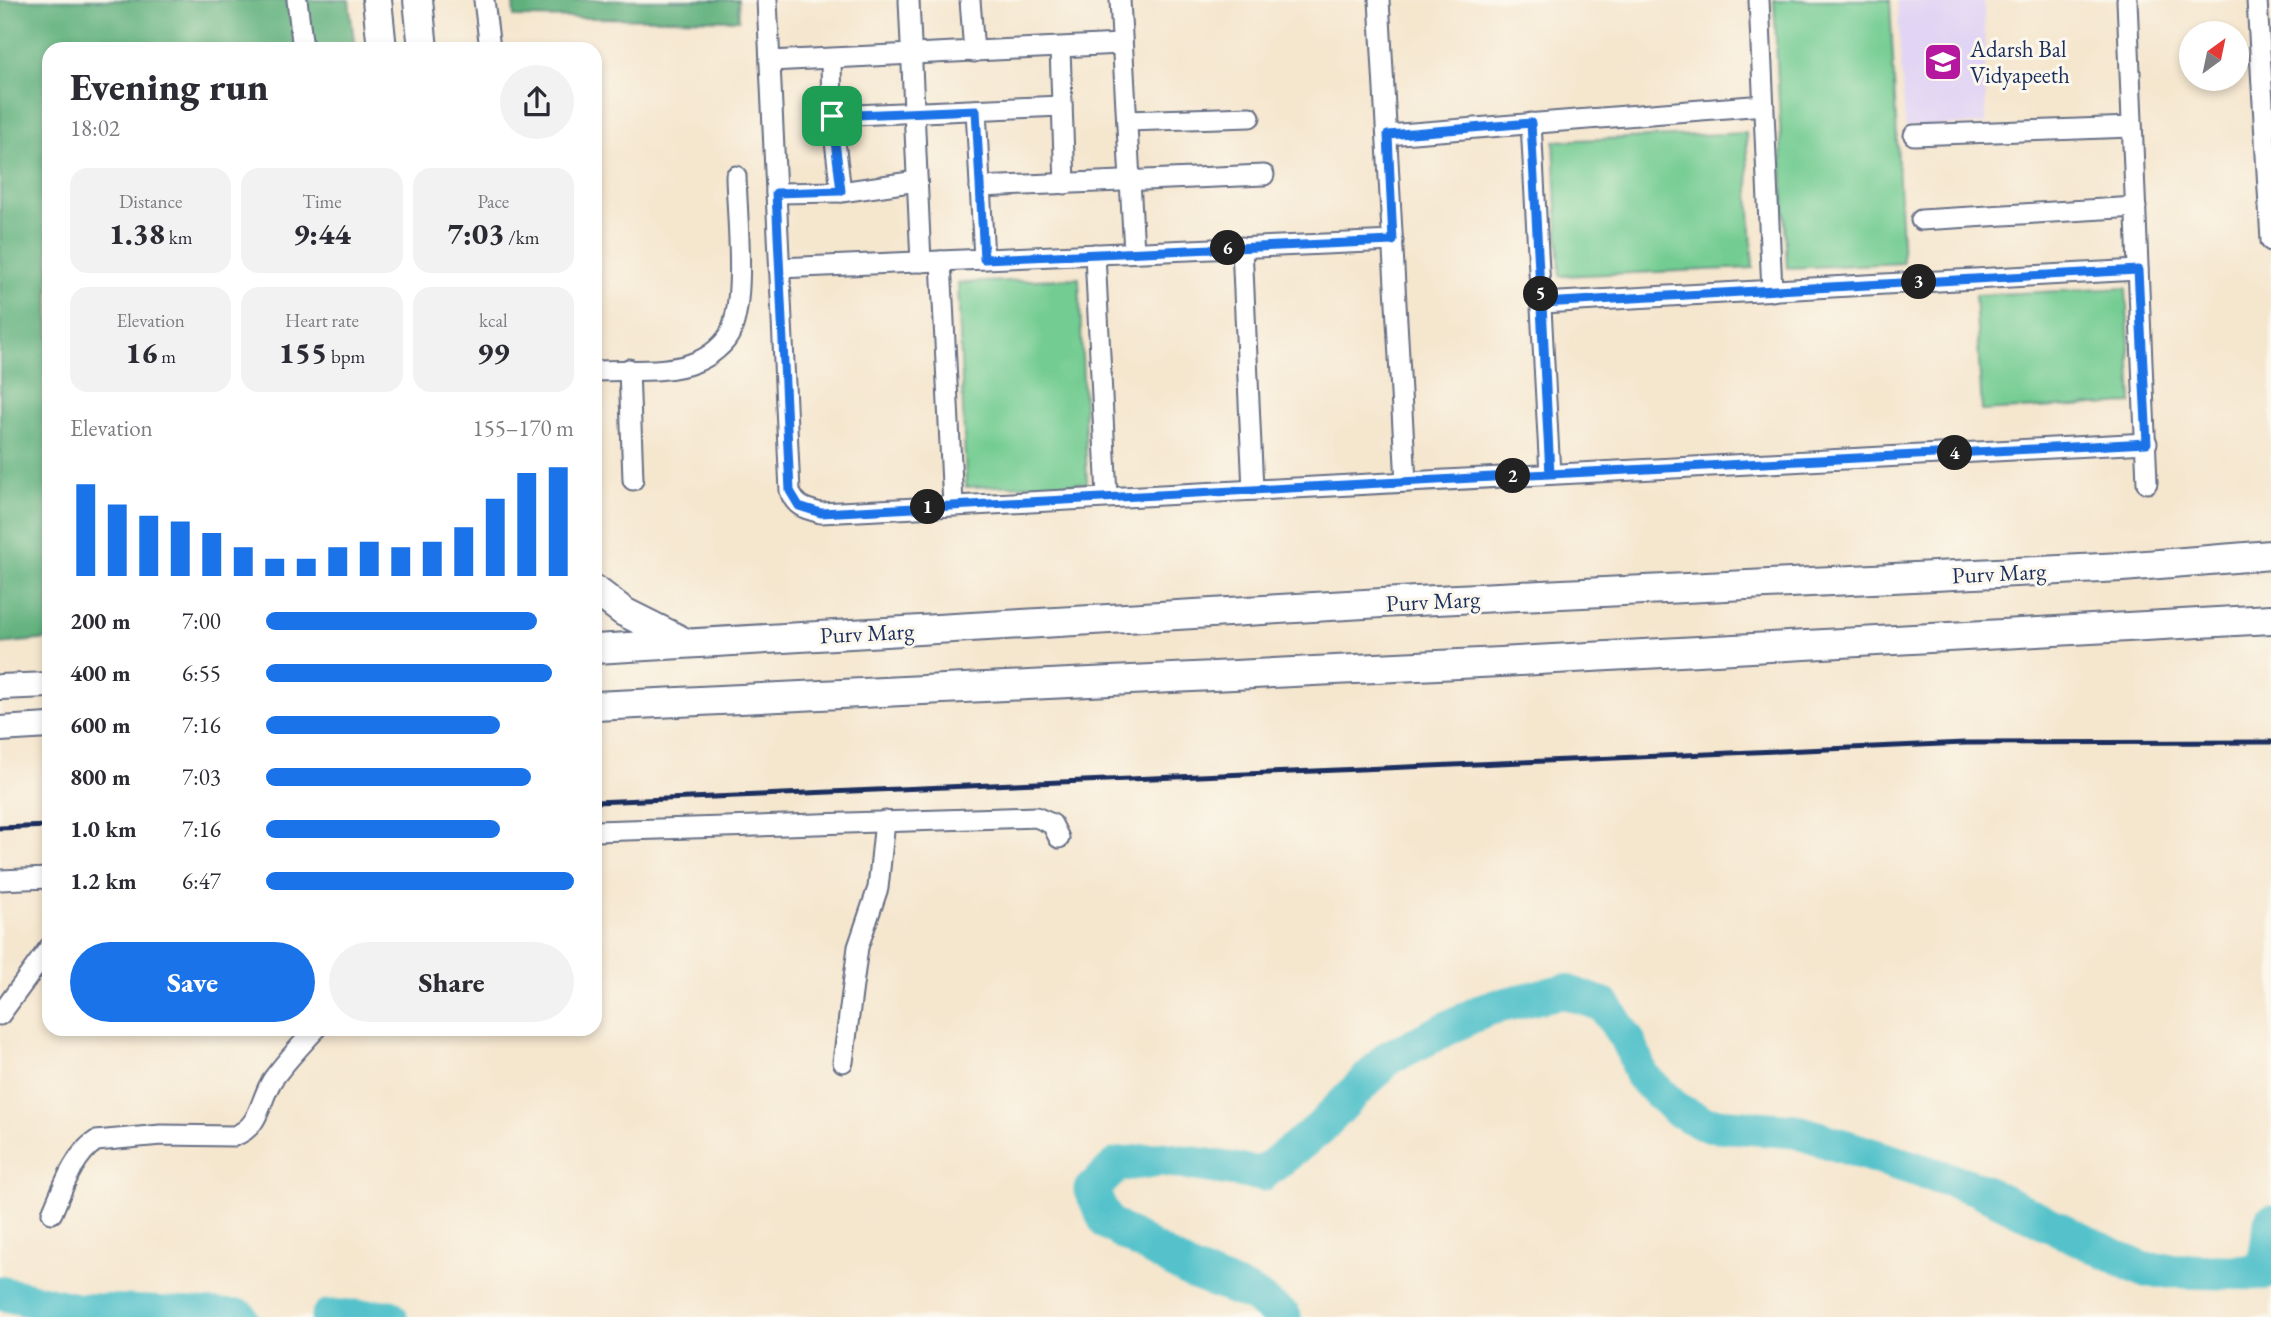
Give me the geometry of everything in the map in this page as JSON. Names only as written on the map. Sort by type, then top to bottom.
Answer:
[{"type":"highway","points":[[377,0],[381,42]]},
{"type":"highway","points":[[418,0],[422,42]]},
{"type":"highway","name":"Purv Marg","points":[[602,649],[1416,601],[2122,566],[2271,555]]},
{"type":"highway","points":[[602,595],[624,612],[686,643]]},
{"type":"highway","points":[[602,706],[1528,660],[2271,619]]},
{"type":"main road","points":[[0,688],[42,685]]},
{"type":"main road","points":[[0,730],[42,727]]},
{"type":"street","points":[[297,0],[302,42]]},
{"type":"street","points":[[484,0],[489,42]]},
{"type":"street","points":[[767,0],[793,499],[799,506],[821,513],[2147,443]]},
{"type":"street","points":[[909,0],[921,262]]},
{"type":"street","points":[[970,0],[974,52]]},
{"type":"street","points":[[1120,0],[1135,252]]},
{"type":"street","points":[[1379,0],[1406,482]]},
{"type":"street","points":[[1759,0],[1772,290]]},
{"type":"street","points":[[2127,0],[2147,483]]},
{"type":"street","points":[[2257,0],[2271,241]]},
{"type":"street","points":[[770,61],[1121,44]]},
{"type":"street","points":[[1059,49],[1065,184]]},
{"type":"street","points":[[831,59],[832,116],[841,191]]},
{"type":"street","points":[[1388,135],[1764,105]]},
{"type":"street","points":[[832,116],[1062,106]]},
{"type":"street","points":[[976,110],[984,259]]},
{"type":"street","points":[[1127,121],[1250,117]]},
{"type":"street","points":[[1531,123],[1550,474]]},
{"type":"street","points":[[1914,135],[2133,127]]},
{"type":"street","points":[[980,187],[1264,175]]},
{"type":"street","points":[[602,371],[695,363],[715,351],[731,332],[738,302],[736,176]]},
{"type":"street","points":[[776,193],[841,191],[917,181]]},
{"type":"street","points":[[1921,220],[2136,207]]},
{"type":"street","points":[[779,268],[1393,241]]},
{"type":"street","points":[[1242,247],[1253,490]]},
{"type":"street","points":[[1095,254],[1107,497]]},
{"type":"street","points":[[941,261],[953,505]]},
{"type":"street","points":[[1542,303],[2138,270]]},
{"type":"street","points":[[629,369],[633,480]]},
{"type":"street","points":[[602,831],[1036,817],[1052,824],[1059,838]]},
{"type":"street","points":[[843,1062],[858,947],[878,888],[885,821]]},
{"type":"street","points":[[0,880],[42,878]]},
{"type":"street","points":[[0,1015],[42,958]]},
{"type":"street","points":[[52,1213],[80,1157],[87,1146],[96,1141],[160,1135],[234,1136],[243,1133],[252,1124],[271,1083],[310,1036]]},
{"type":"shaded area","name":"Adarsh Bal Vidyapeeth","points":[[1897,0],[1984,0],[1986,124],[1905,127]]},
{"type":"green space","points":[[0,0],[349,0],[354,42],[42,42],[42,640],[0,644]]},
{"type":"green space","points":[[513,0],[738,0],[739,20],[514,17]]},
{"type":"green space","points":[[1774,0],[1890,0],[1903,263],[1787,268]]},
{"type":"green space","points":[[1746,133],[1753,268],[1560,276],[1554,141]]},
{"type":"green space","points":[[1079,278],[1087,483],[966,487],[958,283]]},
{"type":"green space","points":[[2126,288],[2132,403],[1982,411],[1975,295]]},
{"type":"waterway","points":[[1284,1317],[1251,1294],[1192,1272],[1107,1223],[1091,1190],[1117,1165],[1162,1159],[1262,1174],[1319,1129],[1388,1058],[1486,1009],[1564,991],[1604,1005],[1630,1044],[1641,1075],[1676,1109],[1705,1124],[1795,1131],[1976,1188],[2143,1270],[2263,1273],[2271,1222]]},
{"type":"waterway","points":[[0,1293],[76,1310],[241,1317]]},
{"type":"waterway","points":[[328,1317],[390,1317]]},
{"type":"railway","points":[[602,802],[1965,743],[2271,742]]},
{"type":"railway","points":[[0,828],[42,826]]},
{"type":"place","name":"Adarsh Bal Vidyapeeth","points":[[1943,62]]},
{"type":"route","points":[[832,116],[841,191],[776,193],[790,491],[799,506],[821,513],[1550,474],[1542,303],[2138,270],[2147,443],[1550,474],[1531,123],[1388,135],[1393,241],[984,259],[976,110],[832,116]]}]
